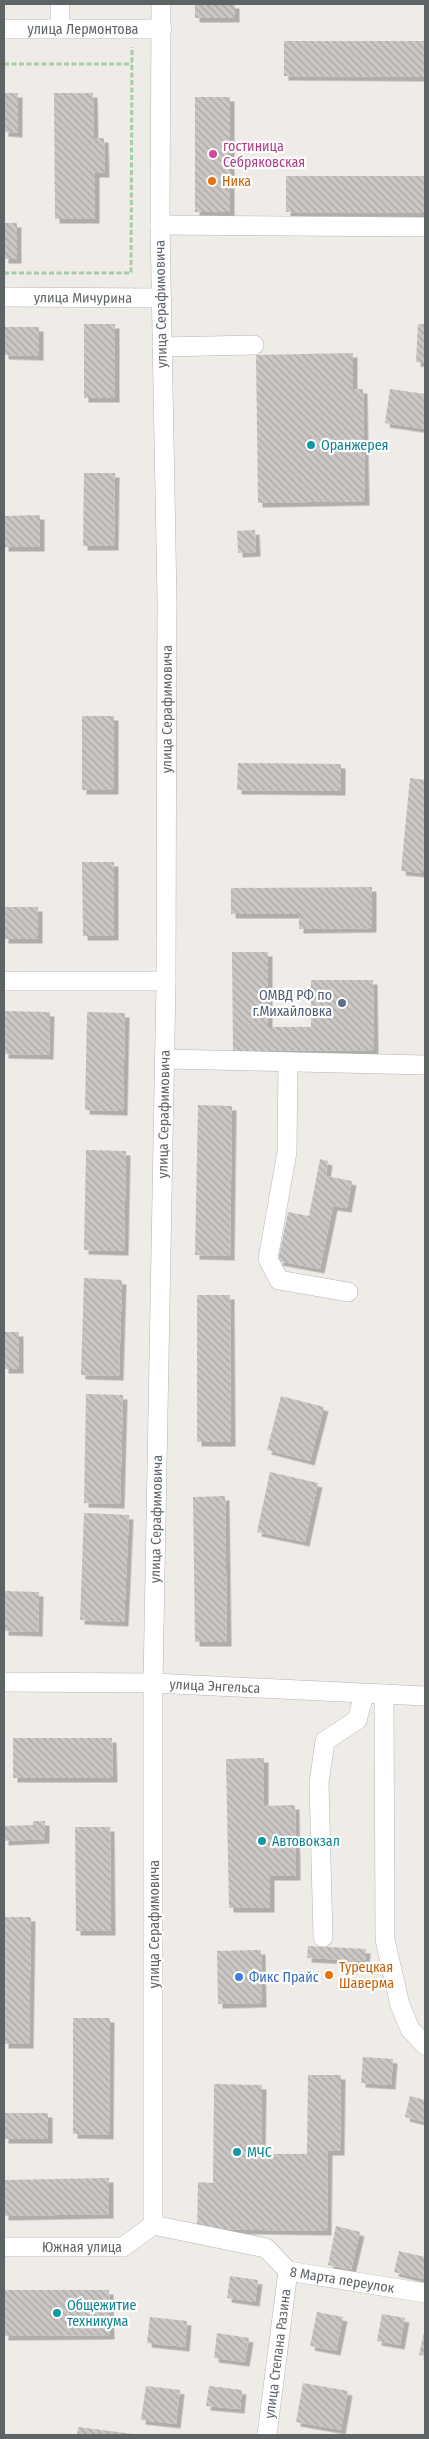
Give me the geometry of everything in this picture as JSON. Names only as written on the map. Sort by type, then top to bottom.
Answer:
[{"type":"street","points":[[60,4],[60,28]]},
{"type":"street","name":"улица Серафимовича","points":[[153,2225],[153,1683],[166,981],[167,600],[160,225],[161,4]]},
{"type":"street","name":"улица Лермонтова","points":[[4,29],[162,29]]},
{"type":"street","points":[[160,225],[425,227]]},
{"type":"street","name":"улица Мичурина","points":[[4,297],[161,298]]},
{"type":"street","points":[[162,347],[254,345]]},
{"type":"street","points":[[4,981],[166,981]]},
{"type":"street","points":[[165,1059],[425,1065]]},
{"type":"street","points":[[288,1062],[287,1152],[268,1258],[279,1280],[348,1292]]},
{"type":"street","name":"улица Энгельса","points":[[4,1682],[153,1683],[425,1696]]},
{"type":"street","points":[[323,1937],[319,1783],[325,1741],[357,1720],[364,1694]]},
{"type":"street","points":[[384,1694],[385,1940],[400,2005],[410,2029],[425,2045]]},
{"type":"street","name":"Южная улица","points":[[4,2247],[123,2247],[153,2225]]},
{"type":"street","name":"8 Марта переулок","points":[[153,2225],[266,2248],[288,2271],[425,2293]]},
{"type":"street","name":"улица Степана Разина","points":[[267,2435],[288,2271]]},
{"type":"path","points":[[4,273],[131,273],[132,29]]},
{"type":"path","points":[[4,64],[132,64]]},
{"type":"building","points":[[195,4],[235,4],[235,18],[195,18]]},
{"type":"building","points":[[284,41],[425,41],[425,77],[284,76]]},
{"type":"building","points":[[4,93],[18,93],[18,133],[4,132]]},
{"type":"building","points":[[54,93],[93,93],[94,138],[104,138],[105,173],[95,173],[95,219],[55,219]]},
{"type":"building","name":"гостиница Себряковская","points":[[195,97],[230,97],[230,212],[195,212]]},
{"type":"building","points":[[286,176],[425,176],[425,213],[286,212]]},
{"type":"building","points":[[4,223],[17,223],[17,259],[4,259]]},
{"type":"building","points":[[84,324],[115,324],[115,398],[84,398]]},
{"type":"building","points":[[418,324],[425,324],[425,363],[416,362]]},
{"type":"building","points":[[4,327],[39,327],[39,356],[4,355]]},
{"type":"building","name":"Оранжерея","points":[[353,353],[353,389],[363,389],[365,501],[258,503],[256,355]]},
{"type":"building","points":[[390,389],[425,394],[425,429],[385,423]]},
{"type":"building","points":[[84,473],[115,473],[114,546],[83,546]]},
{"type":"building","points":[[40,515],[40,547],[4,547],[4,516]]},
{"type":"building","points":[[255,530],[256,552],[238,553],[237,531]]},
{"type":"building","points":[[82,716],[114,716],[114,790],[82,790]]},
{"type":"building","points":[[238,763],[341,764],[341,791],[237,790]]},
{"type":"building","points":[[410,778],[425,780],[423,873],[401,871]]},
{"type":"building","points":[[82,862],[114,862],[114,936],[83,936]]},
{"type":"building","points":[[372,887],[372,928],[299,929],[299,914],[231,914],[231,888]]},
{"type":"building","points":[[4,907],[38,907],[38,939],[4,939]]},
{"type":"building","name":"ОМВД РФ по г.Михайловка","points":[[232,952],[268,952],[268,1027],[311,1027],[311,980],[373,980],[374,1050],[233,1051]]},
{"type":"building","points":[[4,1011],[50,1012],[49,1055],[4,1054]]},
{"type":"building","points":[[87,1012],[125,1013],[123,1111],[85,1110]]},
{"type":"building","points":[[198,1105],[232,1106],[230,1256],[195,1255]]},
{"type":"building","points":[[86,1150],[126,1151],[124,1251],[84,1250]]},
{"type":"building","points":[[320,1159],[328,1161],[326,1176],[352,1181],[347,1208],[333,1206],[320,1269],[278,1261],[288,1212],[309,1216]]},
{"type":"building","points":[[84,1278],[122,1280],[119,1376],[81,1375]]},
{"type":"building","points":[[197,1295],[230,1295],[231,1442],[197,1442]]},
{"type":"building","points":[[4,1332],[19,1332],[19,1369],[4,1369]]},
{"type":"building","points":[[86,1394],[123,1395],[120,1504],[84,1503]]},
{"type":"building","points":[[281,1396],[324,1407],[310,1461],[267,1450]]},
{"type":"building","points":[[270,1472],[318,1483],[305,1542],[257,1532]]},
{"type":"building","points":[[225,1496],[227,1642],[195,1642],[193,1497]]},
{"type":"building","points":[[84,1513],[129,1515],[124,1622],[80,1620]]},
{"type":"building","points":[[4,1591],[39,1592],[38,1632],[4,1631]]},
{"type":"building","points":[[13,1738],[112,1738],[113,1778],[13,1778]]},
{"type":"building","name":"Автовокзал","points":[[264,1758],[264,1806],[295,1805],[296,1876],[270,1876],[270,1908],[229,1908],[226,1759]]},
{"type":"building","points":[[33,1821],[45,1821],[45,1839],[4,1841],[4,1826],[33,1825]]},
{"type":"building","points":[[75,1827],[110,1827],[111,1931],[76,1931]]},
{"type":"building","points":[[4,1917],[31,1917],[29,2044],[4,2044]]},
{"type":"building","points":[[308,1946],[366,1949],[365,1961],[307,1958]]},
{"type":"building","name":"Фикс Прайс","points":[[261,1950],[262,2003],[218,2004],[217,1951]]},
{"type":"building","points":[[73,2018],[110,2018],[109,2135],[73,2134]]},
{"type":"building","points":[[363,2057],[393,2059],[391,2085],[361,2083]]},
{"type":"building","name":"МЧС","points":[[308,2075],[341,2075],[340,2151],[328,2151],[327,2231],[197,2229],[198,2182],[213,2183],[214,2084],[262,2085],[261,2154],[307,2154]]},
{"type":"building","points":[[410,2096],[425,2100],[425,2122],[405,2117]]},
{"type":"building","points":[[4,2113],[48,2113],[48,2139],[4,2139]]},
{"type":"building","points":[[109,2178],[109,2214],[4,2216],[4,2180]]},
{"type":"building","points":[[336,2226],[360,2232],[351,2270],[328,2265]]},
{"type":"building","points":[[399,2251],[425,2257],[423,2279],[394,2272]]},
{"type":"building","points":[[230,2276],[258,2280],[255,2302],[227,2298]]},
{"type":"building","name":"Общежитие техникума","points":[[4,2290],[109,2290],[110,2335],[4,2336]]},
{"type":"building","points":[[317,2312],[343,2317],[336,2351],[310,2346]]},
{"type":"building","points":[[382,2314],[405,2318],[400,2345],[377,2341]]},
{"type":"building","points":[[150,2317],[187,2321],[185,2347],[147,2343]]},
{"type":"building","points":[[425,2332],[425,2356],[419,2355]]},
{"type":"building","points":[[217,2333],[249,2338],[245,2362],[214,2358]]},
{"type":"building","points":[[303,2383],[348,2391],[341,2430],[296,2422]]},
{"type":"building","points":[[146,2386],[180,2390],[176,2424],[141,2420]]},
{"type":"building","points":[[209,2386],[242,2390],[240,2409],[206,2406]]},
{"type":"building","points":[[78,2427],[134,2434],[134,2435],[77,2435]]},
{"type":"place","name":"гостиница Себряковская","points":[[213,154]]},
{"type":"place","name":"Ника","points":[[212,181]]},
{"type":"place","name":"Оранжерея","points":[[311,445]]},
{"type":"place","name":"ОМВД РФ по г.Михайловка","points":[[342,1003]]},
{"type":"place","name":"Автовокзал","points":[[262,1841]]},
{"type":"place","name":"Турецкая Шаверма","points":[[329,1975]]},
{"type":"place","name":"Фикс Прайс","points":[[239,1977]]},
{"type":"place","name":"МЧС","points":[[237,2152]]},
{"type":"place","name":"Общежитие техникума","points":[[57,2313]]}]
